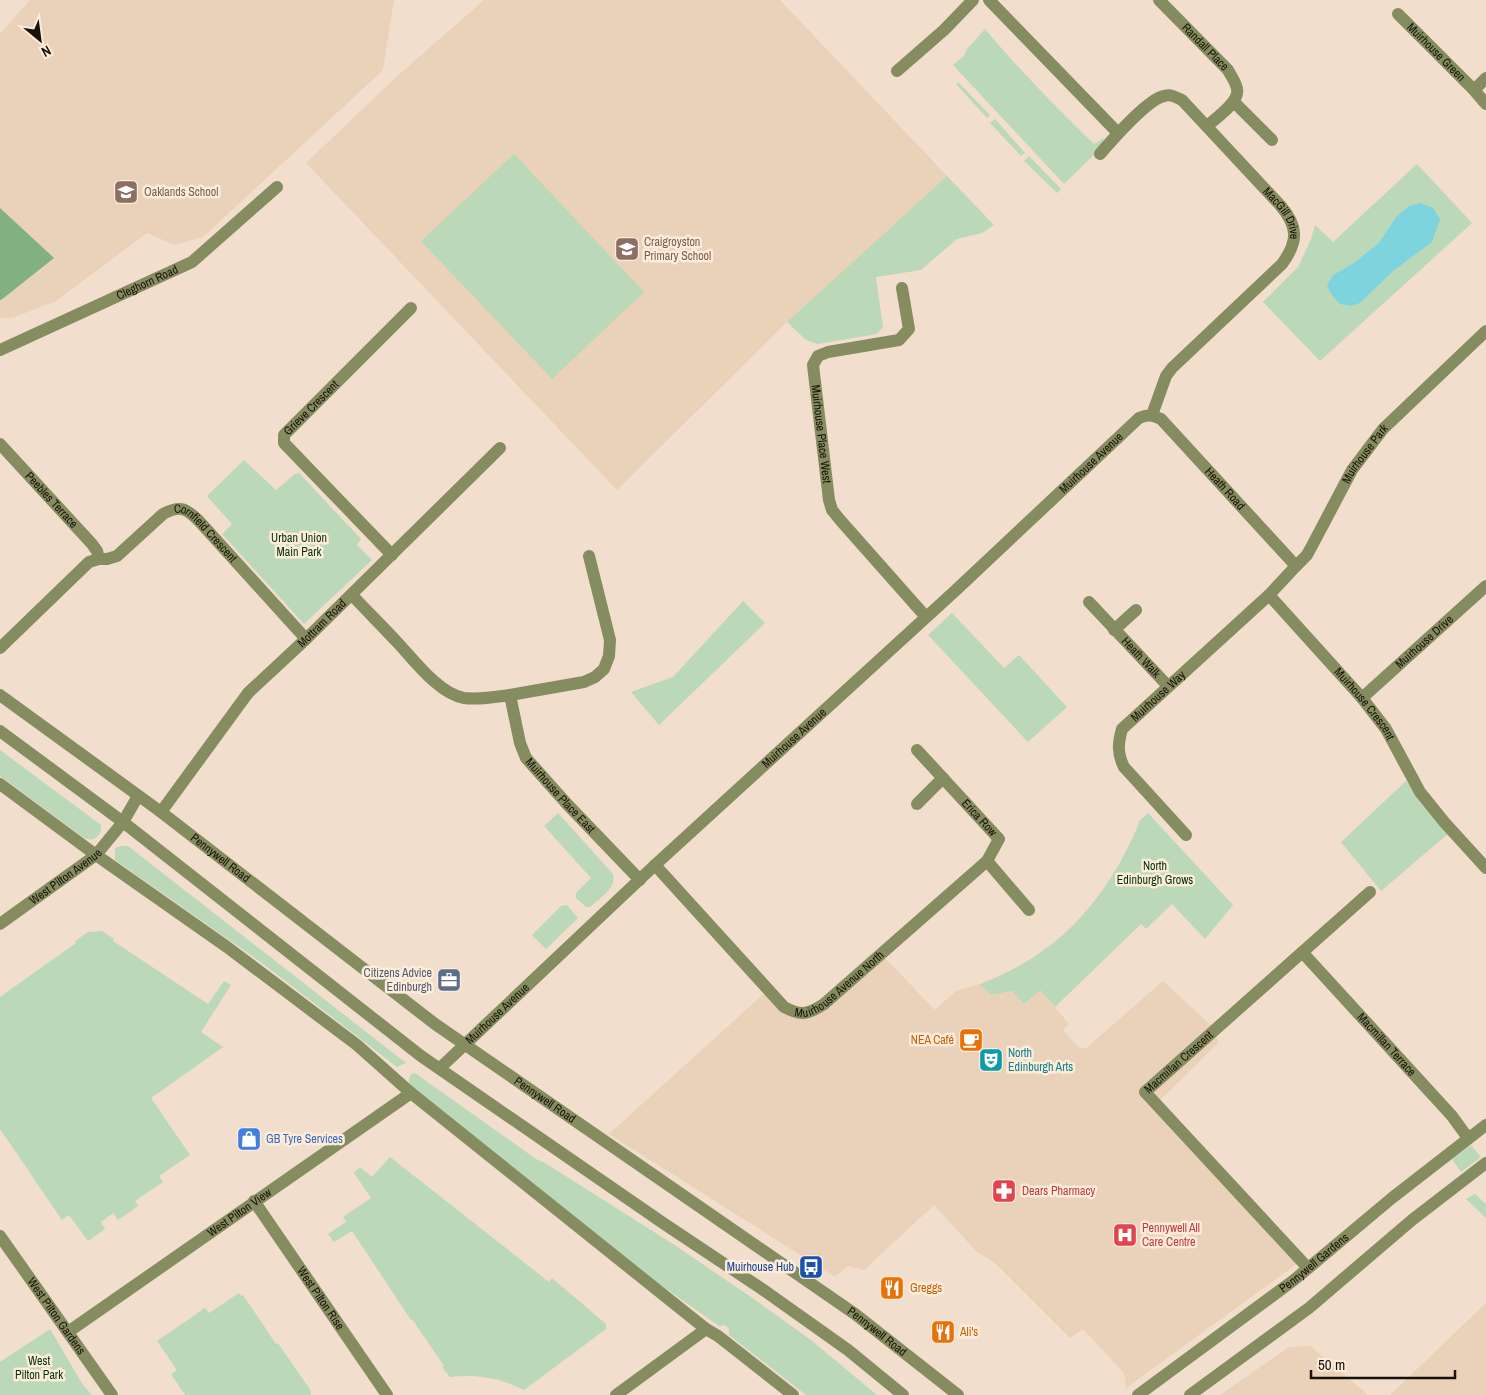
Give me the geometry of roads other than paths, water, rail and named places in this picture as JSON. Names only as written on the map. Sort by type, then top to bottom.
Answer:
[{"type":"street","points":[[897,71],[944,30],[973,0]]},
{"type":"street","points":[[989,0],[1118,133]]},
{"type":"street","name":"Randall Place","points":[[1159,0],[1228,70],[1238,90],[1234,102]]},
{"type":"street","name":"Muirhouse Green","points":[[1398,14],[1486,104]]},
{"type":"street","name":"Muirhouse Green","points":[[1474,90],[1486,78]]},
{"type":"street","name":"MacGill Drive","points":[[1100,154],[1118,133],[1152,101],[1162,96],[1171,95],[1182,100],[1207,126],[1290,216],[1294,228],[1294,240],[1290,253],[1282,264],[1179,361],[1166,376],[1152,415]]},
{"type":"street","points":[[1207,126],[1234,102],[1272,140]]},
{"type":"street","name":"Cleghorn Road","points":[[0,350],[192,262],[277,187]]},
{"type":"street","name":"Muirhouse Place West","points":[[902,288],[909,329],[899,340],[828,352],[818,356],[813,365],[829,500],[832,510],[926,617]]},
{"type":"street","name":"Grieve Crescent","points":[[392,555],[284,443],[284,435],[412,308]]},
{"type":"street","name":"Muirhouse Park","points":[[1269,595],[1306,555],[1352,470],[1383,429],[1486,331]]},
{"type":"street","name":"Heath Road","points":[[1152,415],[1161,419],[1296,566]]},
{"type":"street","name":"Muirhouse Avenue","points":[[440,1068],[655,865],[926,617],[1139,418],[1152,415]]},
{"type":"street","name":"Peebles Terrace","points":[[0,444],[92,544],[97,551],[99,559]]},
{"type":"street","name":"Mottram Road","points":[[161,812],[248,692],[352,595],[500,448]]},
{"type":"street","name":"Cornfield Crescent","points":[[0,648],[89,562],[118,556],[163,514],[172,509],[184,509],[191,513],[306,639]]},
{"type":"street","points":[[352,595],[434,681],[448,692],[463,698],[480,699],[510,695],[584,682],[595,677],[604,669],[609,656],[610,640],[589,556]]},
{"type":"street","name":"Muirhouse Drive","points":[[1362,698],[1486,586]]},
{"type":"street","name":"Muirhouse Way","points":[[1186,835],[1124,767],[1118,753],[1122,728],[1269,595]]},
{"type":"street","name":"Muirhouse Crescent","points":[[1269,595],[1362,698],[1386,729],[1420,792],[1486,868]]},
{"type":"street","name":"Heath Walk","points":[[1089,602],[1168,686]]},
{"type":"street","name":"Heath Walk","points":[[1114,630],[1136,610]]},
{"type":"street","name":"Pennywell Road","points":[[0,695],[161,812],[435,1024],[855,1314],[958,1395]]},
{"type":"street","name":"Muirhouse Place East","points":[[510,695],[520,744],[526,758],[640,880]]},
{"type":"street","points":[[0,731],[123,822],[421,1056],[663,1223],[770,1294],[848,1350],[903,1395]]},
{"type":"street","name":"Erica Row","points":[[917,750],[999,839],[987,861]]},
{"type":"street","points":[[917,804],[943,778]]},
{"type":"street","points":[[0,784],[96,855],[227,947],[357,1045],[410,1093],[706,1329],[718,1336],[793,1395]]},
{"type":"street","points":[[123,822],[138,796]]},
{"type":"street","name":"West Pilton Avenue","points":[[0,924],[96,855],[123,822]]},
{"type":"street","points":[[987,861],[1029,910]]},
{"type":"street","name":"Muirhouse Avenue North","points":[[655,865],[784,1007],[797,1014],[812,1012],[824,1004],[987,861]]},
{"type":"street","name":"Macmillan Crescent","points":[[1308,1268],[1145,1092],[1370,892]]},
{"type":"street","name":"Macmillan Terrace","points":[[1302,952],[1452,1116],[1468,1138]]},
{"type":"street","name":"West Pilton View","points":[[68,1332],[410,1093]]},
{"type":"street","name":"Pennywell Gardens","points":[[1138,1395],[1196,1351],[1270,1300],[1392,1198],[1486,1124]]},
{"type":"street","points":[[1190,1395],[1309,1308],[1412,1220],[1485,1166]]},
{"type":"street","name":"West Pilton Rise","points":[[254,1201],[387,1395]]},
{"type":"street","name":"West Pilton Gardens","points":[[0,1236],[112,1395]]},
{"type":"street","points":[[616,1395],[706,1329]]},
{"type":"water","points":[[1420,203],[1433,208],[1440,219],[1432,242],[1393,271],[1360,303],[1351,306],[1340,304],[1327,286],[1333,275],[1354,263],[1379,243],[1396,217],[1409,206]]},
{"type":"place","name":"Oaklands School","points":[[126,192]]},
{"type":"place","name":"Craigroyston Primary School","points":[[627,249]]},
{"type":"place","name":"Citizens Advice Edinburgh","points":[[449,980]]},
{"type":"place","name":"NEA Café","points":[[971,1040]]},
{"type":"place","name":"North Edinburgh Arts","points":[[991,1060]]},
{"type":"place","name":"GB Tyre Services","points":[[249,1139]]},
{"type":"place","name":"Dears Pharmacy","points":[[1004,1191]]},
{"type":"place","name":"Pennywell All Care Centre","points":[[1125,1235]]},
{"type":"place","name":"Muirhouse Hub","points":[[811,1267]]},
{"type":"place","name":"Greggs","points":[[892,1288]]},
{"type":"place","name":"Ali's","points":[[943,1332]]},
{"type":"park label","name":"Urban Union Main Park","points":[[299,545]]},
{"type":"park label","name":"North Edinburgh Grows","points":[[1155,873]]},
{"type":"park label","name":"West Pilton Park","points":[[39,1368]]}]
